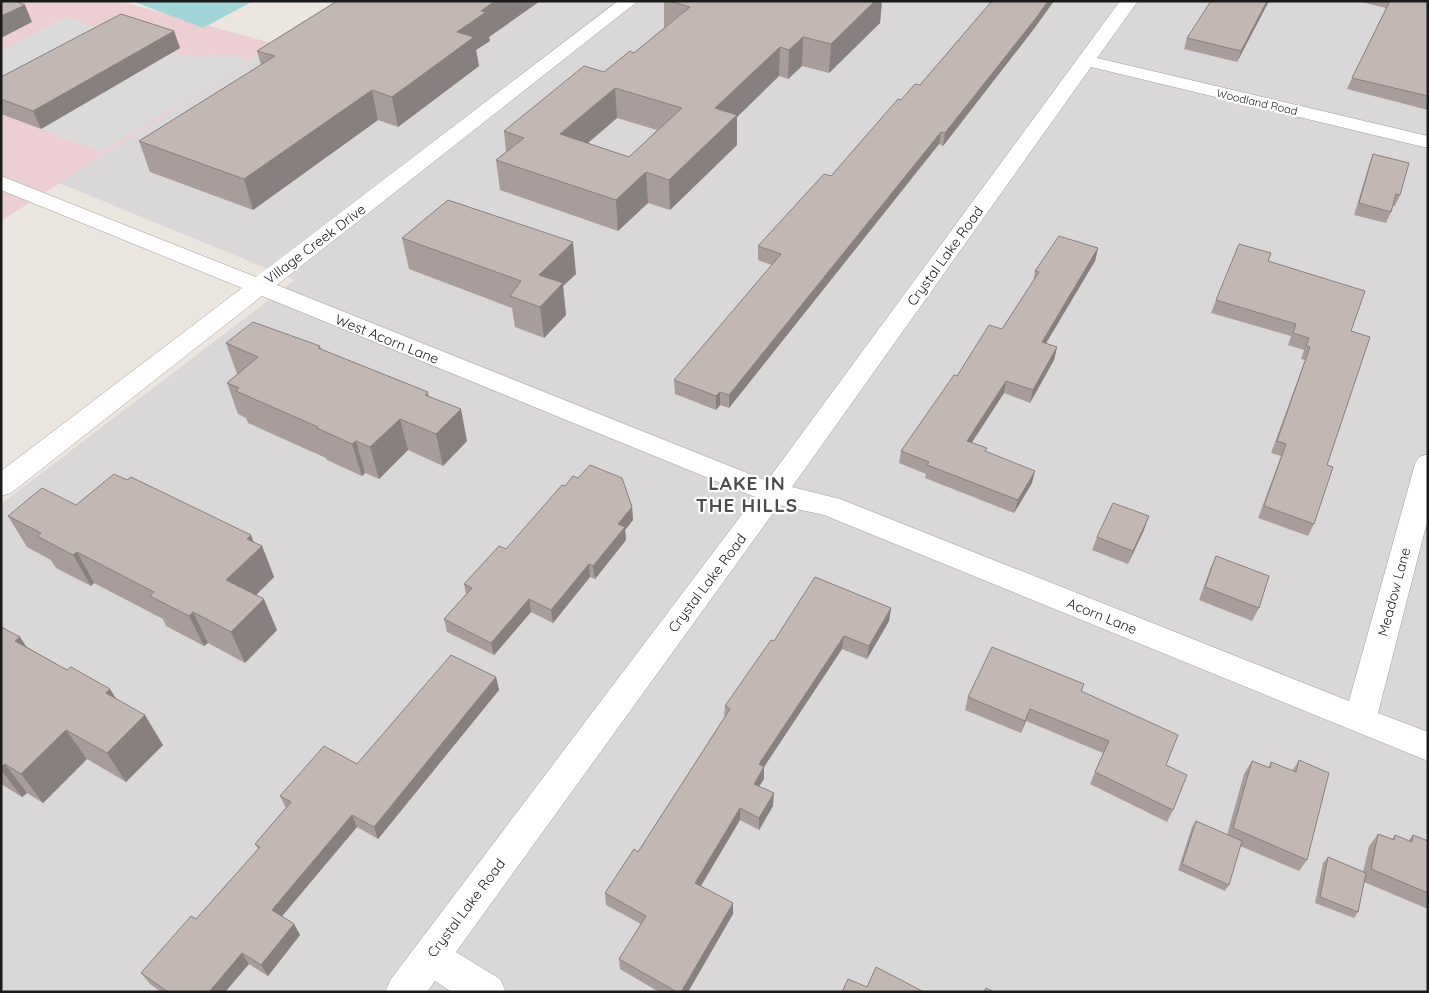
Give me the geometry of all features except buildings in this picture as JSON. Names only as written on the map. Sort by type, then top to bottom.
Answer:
[{"type":"street","name":"Village Creek Drive","points":[[1,486],[629,1]]},
{"type":"street","name":"Crystal Lake Road","points":[[404,992],[773,493],[1130,1]]},
{"type":"street","name":"Woodland Road","points":[[1087,61],[1428,142]]},
{"type":"street","name":"West Acorn Lane","points":[[1,182],[773,493]]},
{"type":"street","name":"Meadow Lane","points":[[1360,720],[1428,464]]},
{"type":"street","name":"Acorn Lane","points":[[773,493],[830,506],[1428,747]]},
{"type":"street","points":[[430,957],[487,992]]},
{"type":"shaded area","points":[[1,1],[119,1],[275,44],[1,221]]},
{"type":"shaded area","points":[[342,1],[1428,1],[1428,992],[1,992],[1,504],[295,280],[59,183]]},
{"type":"shaded area","points":[[66,17],[119,36],[1,100],[1,51]]},
{"type":"shaded area","points":[[171,53],[196,57],[228,54],[250,60],[101,152],[41,129]]},
{"type":"water","points":[[132,1],[253,1],[203,28]]},
{"type":"district","name":"LAKE IN THE HILLS","points":[[747,494]]}]
